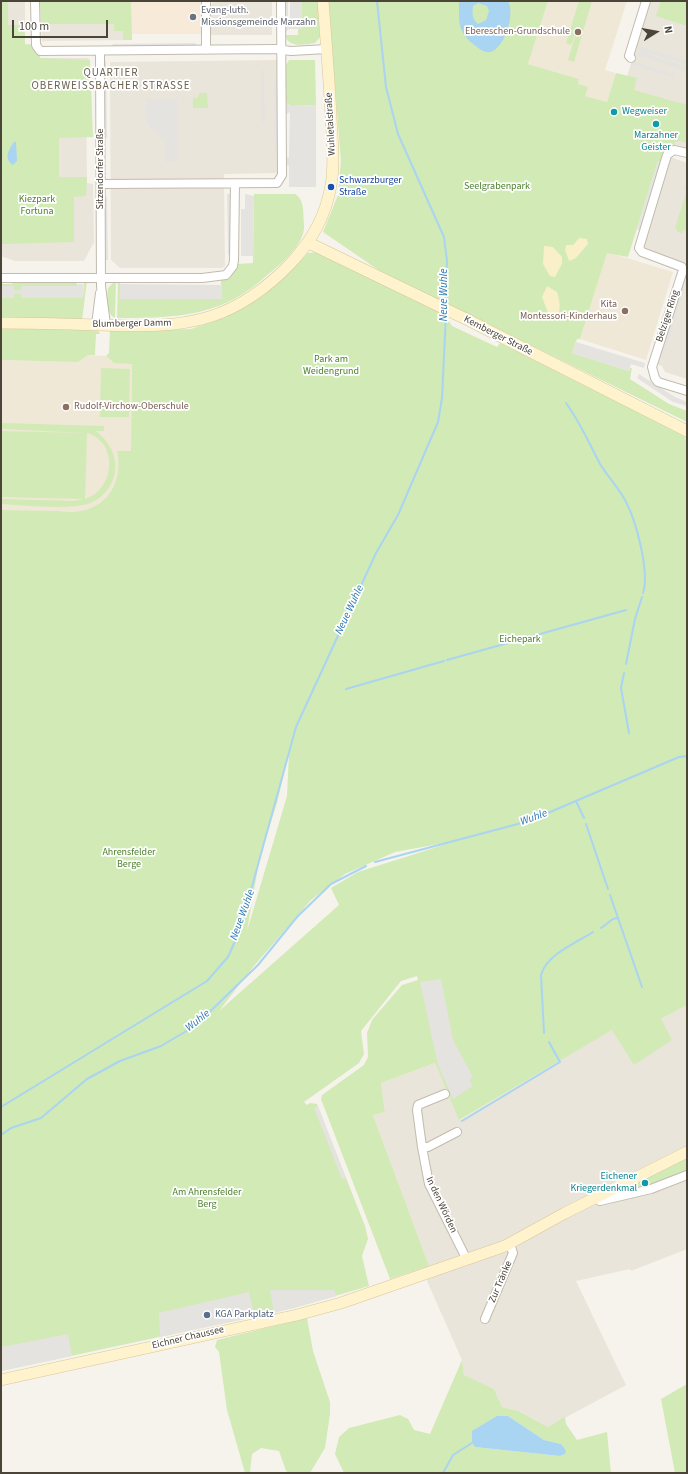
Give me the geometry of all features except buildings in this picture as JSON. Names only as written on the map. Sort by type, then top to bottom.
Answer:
[{"type":"main road","name":"Wuhletalstraße","points":[[309,242],[326,206],[332,176],[333,149],[323,1]]},
{"type":"main road","name":"Kemberger Straße","points":[[309,242],[687,431]]},
{"type":"main road","name":"Blumberger Damm","points":[[1,322],[167,325],[210,317],[234,307],[262,289],[285,269],[309,242]]},
{"type":"main road","name":"Eichner Chaussee","points":[[1,1380],[297,1315],[341,1302],[510,1244],[565,1214],[687,1152]]},
{"type":"street","points":[[35,1],[36,45],[40,51],[327,49]]},
{"type":"street","points":[[206,50],[207,1]]},
{"type":"street","points":[[102,184],[277,183],[281,178],[282,1]]},
{"type":"street","points":[[631,58],[629,56],[646,1]]},
{"type":"street","name":"Sitzendorfer Straße","points":[[100,51],[102,184],[101,325]]},
{"type":"street","name":"Belziger Ring","points":[[687,153],[674,150],[667,155],[639,248],[642,252],[682,266],[682,274],[652,367],[655,378],[658,382],[687,391]]},
{"type":"street","points":[[1,278],[221,277],[230,272],[233,266],[235,184]]},
{"type":"street","name":"In den Wörden","points":[[445,1094],[418,1105],[417,1110],[429,1184],[467,1260]]},
{"type":"street","points":[[422,1147],[428,1146],[457,1132]]},
{"type":"street","points":[[600,1201],[651,1189],[687,1175]]},
{"type":"street","name":"Zur Tränke","points":[[485,1319],[513,1253],[510,1244]]},
{"type":"shaded area","points":[[1,1],[25,1],[25,44],[32,44],[33,50],[40,54],[40,58],[88,58],[90,60],[90,91],[86,96],[87,183],[93,184],[94,242],[84,261],[15,261],[1,256]]},
{"type":"shaded area","points":[[40,1],[131,1],[132,40],[42,41]]},
{"type":"shaded area","points":[[131,1],[201,1],[201,34],[132,34]]},
{"type":"shaded area","points":[[214,1],[272,1],[272,35],[208,35],[208,9]]},
{"type":"shaded area","points":[[284,1],[288,1],[288,20],[284,21]]},
{"type":"shaded area","points":[[290,1],[302,1],[302,29],[289,29],[284,34],[284,21],[289,23],[293,21],[290,20]]},
{"type":"shaded area","name":"Ebereschen-Grundschule","points":[[548,1],[627,1],[605,70],[616,73],[607,102],[585,96],[578,84],[579,79],[528,64]]},
{"type":"shaded area","points":[[651,1],[687,1],[687,150],[666,143],[622,92]]},
{"type":"shaded area","points":[[195,43],[197,46],[111,48],[113,44]]},
{"type":"shaded area","points":[[639,46],[687,61],[687,65],[638,50]]},
{"type":"shaded area","points":[[638,51],[687,67],[687,71],[636,55]]},
{"type":"shaded area","points":[[279,60],[279,173],[224,174],[225,266],[222,268],[120,268],[111,260],[110,62]]},
{"type":"shaded area","points":[[102,61],[106,61],[107,138],[103,138]]},
{"type":"shaded area","points":[[632,61],[674,74],[673,78],[631,65]]},
{"type":"shaded area","points":[[261,70],[264,70],[265,122],[261,122]]},
{"type":"shaded area","points":[[279,80],[280,154],[275,154],[274,81]]},
{"type":"shaded area","points":[[146,99],[177,99],[178,162],[165,162],[165,142],[148,125],[146,119]]},
{"type":"shaded area","points":[[285,102],[291,106],[316,105],[316,187],[289,187],[289,165],[285,167],[285,156],[289,158],[290,112],[285,115]]},
{"type":"shaded area","points":[[670,157],[687,163],[687,264],[646,251],[642,244]]},
{"type":"shaded area","points":[[658,161],[661,162],[640,230],[637,229]]},
{"type":"shaded area","points":[[227,194],[231,194],[232,256],[228,255]]},
{"type":"shaded area","points":[[245,194],[254,196],[253,256],[241,256],[241,209],[245,209]]},
{"type":"shaded area","points":[[103,197],[107,197],[108,260],[105,260]]},
{"type":"shaded area","name":"Kita Montessori-Kinderhaus","points":[[607,252],[673,272],[646,360],[580,339]]},
{"type":"shaded area","points":[[687,266],[687,379],[665,372],[662,366],[656,364]]},
{"type":"shaded area","points":[[687,266],[687,280],[664,354],[660,353]]},
{"type":"shaded area","points":[[78,284],[83,284],[83,298],[21,298],[21,294],[14,294],[14,298],[1,298],[1,286],[14,286],[14,290],[21,290],[21,286],[78,286]]},
{"type":"shaded area","points":[[120,284],[222,285],[222,299],[120,299]]},
{"type":"shaded area","points":[[576,342],[645,363],[644,368],[631,364],[629,371],[572,353]]},
{"type":"shaded area","name":"Rudolf-Virchow-Oberschule","points":[[88,355],[106,356],[114,363],[132,363],[131,451],[117,451],[119,462],[118,476],[113,490],[104,500],[92,508],[79,512],[1,510],[1,360],[78,362]]},
{"type":"shaded area","points":[[639,374],[675,397],[687,402],[687,406],[673,402],[637,378]]},
{"type":"shaded area","points":[[441,979],[453,1040],[473,1077],[469,1080],[473,1086],[453,1099],[438,1065],[420,982]]},
{"type":"shaded area","points":[[687,1005],[687,1249],[631,1271],[630,1269],[576,1281],[626,1385],[548,1427],[520,1411],[502,1407],[494,1389],[464,1376],[462,1360],[427,1281],[429,1266],[373,1115],[385,1112],[381,1083],[435,1063],[460,1120],[612,1029],[635,1065],[661,1019]]},
{"type":"shaded area","points":[[318,1106],[346,1178],[342,1179],[314,1108]]},
{"type":"shaded area","name":"KGA Parkplatz","points":[[270,1290],[334,1290],[337,1296],[274,1313]]},
{"type":"shaded area","name":"KGA Parkplatz","points":[[249,1292],[255,1317],[160,1337],[159,1313]]},
{"type":"shaded area","points":[[68,1334],[72,1356],[1,1371],[1,1347]]},
{"type":"green space","name":"Kiezpark Fortuna","points":[[1,1],[8,1],[8,25],[25,25],[25,44],[32,45],[34,50],[39,54],[40,58],[90,60],[93,137],[59,138],[59,177],[87,177],[86,196],[74,197],[74,242],[1,244]]},
{"type":"green space","points":[[40,1],[131,1],[132,40],[123,40],[123,31],[114,31],[114,24],[41,24]]},
{"type":"green space","points":[[302,1],[318,1],[320,37],[315,43],[297,45],[289,42],[285,35],[298,35],[298,29],[302,29]]},
{"type":"green space","name":"Seelgrabenpark","points":[[328,1],[548,1],[528,64],[579,79],[578,84],[588,87],[585,96],[607,102],[616,73],[637,78],[634,90],[687,105],[687,143],[680,141],[675,142],[674,146],[667,150],[661,162],[658,161],[628,257],[607,253],[580,339],[577,339],[572,353],[629,371],[630,368],[632,368],[630,379],[669,404],[687,411],[687,422],[380,271],[323,232],[338,195],[341,161]]},
{"type":"green space","points":[[579,1],[592,1],[574,62],[568,60],[576,33],[571,45],[566,43]]},
{"type":"green space","points":[[661,1],[687,1],[687,26],[656,16]]},
{"type":"green space","points":[[289,60],[315,60],[316,105],[291,106],[285,102],[285,67]]},
{"type":"green space","points":[[199,93],[207,93],[208,108],[193,108],[193,98],[198,98]]},
{"type":"green space","points":[[687,190],[687,231],[683,230],[682,233],[677,232],[677,229],[675,228]]},
{"type":"green space","points":[[254,194],[295,194],[302,203],[303,208],[304,230],[300,242],[292,253],[260,282],[227,303],[197,312],[165,317],[117,318],[118,280],[120,282],[120,299],[221,298],[221,280],[231,275],[237,264],[253,263]]},
{"type":"green space","points":[[318,252],[445,315],[452,326],[497,347],[500,343],[687,436],[685,439],[687,440],[687,1005],[661,1019],[672,1040],[634,1065],[612,1030],[459,1120],[435,1063],[381,1083],[385,1112],[373,1115],[429,1266],[390,1279],[321,1099],[322,1095],[364,1065],[368,1057],[367,1033],[372,1020],[402,985],[418,980],[417,976],[401,981],[361,1031],[364,1054],[359,1063],[304,1102],[307,1105],[310,1103],[317,1104],[365,1226],[368,1239],[362,1256],[369,1286],[294,1308],[1,1371],[1,510],[81,511],[100,503],[112,489],[118,471],[117,451],[131,451],[132,364],[114,363],[106,356],[109,353],[110,331],[191,329],[224,318],[263,296],[308,253]],"holes":[[[289,753],[287,796],[247,931],[260,856],[277,803]],[[456,841],[358,872],[331,888],[339,905],[219,1011],[253,967],[311,900],[345,874],[395,852]]]},
{"type":"green space","points":[[14,280],[75,280],[78,286],[21,286],[21,290],[14,290],[14,286],[1,286],[1,284],[12,284]]},
{"type":"green space","points":[[116,280],[115,318],[108,309],[107,300],[108,288]]},
{"type":"green space","points":[[84,281],[87,281],[82,320],[1,317],[1,298],[14,298],[14,294],[21,294],[21,298],[83,298]]},
{"type":"green space","points":[[1,327],[98,330],[100,334],[96,334],[95,355],[88,355],[78,362],[1,360]]},
{"type":"green space","points":[[101,368],[130,369],[129,417],[100,417]]},
{"type":"green space","points":[[1,423],[104,426],[104,431],[96,431],[111,448],[115,459],[115,471],[112,482],[102,496],[92,502],[79,506],[45,507],[1,504],[1,499],[74,501],[84,499],[1,497],[1,431],[86,433],[1,429]],"holes":[[[87,433],[97,438],[104,446],[108,455],[109,466],[107,477],[95,494],[85,499]]]},
{"type":"green space","points":[[687,1156],[687,1173],[644,1188],[606,1195]]},
{"type":"green space","points":[[307,1318],[313,1351],[330,1402],[330,1414],[325,1448],[310,1473],[290,1473],[286,1471],[279,1451],[261,1448],[252,1454],[250,1473],[245,1473],[227,1410],[219,1352],[215,1347],[217,1340]]},
{"type":"green space","points":[[462,1360],[464,1375],[494,1389],[502,1407],[519,1411],[548,1427],[565,1417],[566,1424],[577,1440],[607,1432],[611,1473],[344,1473],[335,1454],[339,1437],[349,1428],[400,1415],[408,1419],[414,1430],[430,1434]],"holes":[[[497,1416],[508,1416],[544,1440],[561,1444],[565,1454],[560,1456],[475,1447]]]},
{"type":"green space","points":[[687,1384],[687,1473],[675,1473],[661,1399]]},
{"type":"sand","points":[[579,238],[587,239],[588,244],[576,258],[569,261],[565,250],[566,245],[573,245]]},
{"type":"sand","points":[[544,246],[553,247],[562,257],[562,264],[555,277],[550,276],[543,264]]},
{"type":"sand","points":[[547,286],[557,292],[560,306],[557,319],[553,319],[548,313],[542,297]]},
{"type":"water","points":[[459,1],[508,1],[510,6],[510,20],[508,28],[502,42],[493,51],[485,52],[481,50],[466,37],[460,27],[459,22]],"holes":[[[478,3],[487,6],[489,11],[486,20],[478,24],[473,16],[473,6]]]},
{"type":"water","points":[[14,142],[16,142],[17,161],[13,165],[8,160],[8,154]]},
{"type":"water","points":[[497,1416],[508,1416],[544,1440],[561,1444],[566,1451],[565,1454],[560,1456],[475,1447],[472,1442],[472,1431]]},
{"type":"waterway","name":"Neue Wuhle","points":[[377,1],[386,87],[398,134],[444,237],[447,261],[446,306]]},
{"type":"waterway","name":"Neue Wuhle","points":[[1,1107],[207,981],[228,957],[240,930],[296,727],[376,553],[398,515],[438,422],[442,398],[446,314]]},
{"type":"waterway","points":[[566,403],[580,425],[600,464],[620,492],[630,511],[641,547],[645,573],[643,593]]},
{"type":"waterway","points":[[626,664],[635,619],[642,597]]},
{"type":"waterway","points":[[447,660],[626,610]]},
{"type":"waterway","points":[[346,689],[444,661]]},
{"type":"waterway","points":[[624,673],[621,688],[629,733]]},
{"type":"waterway","name":"Wuhle","points":[[375,862],[529,821],[679,757],[687,756]]},
{"type":"waterway","points":[[576,801],[584,818]]},
{"type":"waterway","points":[[586,824],[608,889]]},
{"type":"waterway","name":"Wuhle","points":[[1,1135],[11,1128],[41,1118],[87,1079],[120,1061],[161,1046],[195,1026],[258,965],[297,917],[331,884],[366,866]]},
{"type":"waterway","points":[[610,895],[642,987]]},
{"type":"waterway","points":[[601,928],[613,919],[618,918]]},
{"type":"waterway","points":[[544,1033],[541,975],[544,968],[556,955],[593,932]]},
{"type":"waterway","points":[[462,1121],[560,1062],[549,1042]]},
{"type":"waterway","points":[[443,1473],[453,1455],[472,1443]]},
{"type":"place","name":"Evang-luth. Missionsgemeinde Marzahn","points":[[193,17]]},
{"type":"place","name":"Ebereschen-Grundschule","points":[[578,32]]},
{"type":"place","name":"Wegweiser","points":[[614,112]]},
{"type":"place","name":"Marzahner Geister","points":[[656,124]]},
{"type":"place","name":"Schwarzburger Straße","points":[[331,187]]},
{"type":"place","name":"Kita Montessori-Kinderhaus","points":[[625,311]]},
{"type":"place","name":"Rudolf-Virchow-Oberschule","points":[[66,407]]},
{"type":"place","name":"Eichener Kriegerdenkmal","points":[[645,1183]]},
{"type":"place","name":"KGA Parkplatz","points":[[207,1315]]},
{"type":"district","name":"QUARTIER OBERWEISSBACHER STRASSE","points":[[111,80]]},
{"type":"park label","name":"Park am Weidengrund","points":[[331,366]]},
{"type":"park label","name":"Eichepark","points":[[520,640]]},
{"type":"park label","name":"Ahrensfelder Berge","points":[[129,858]]},
{"type":"park label","name":"Am Ahrensfelder Berg","points":[[207,1198]]}]
